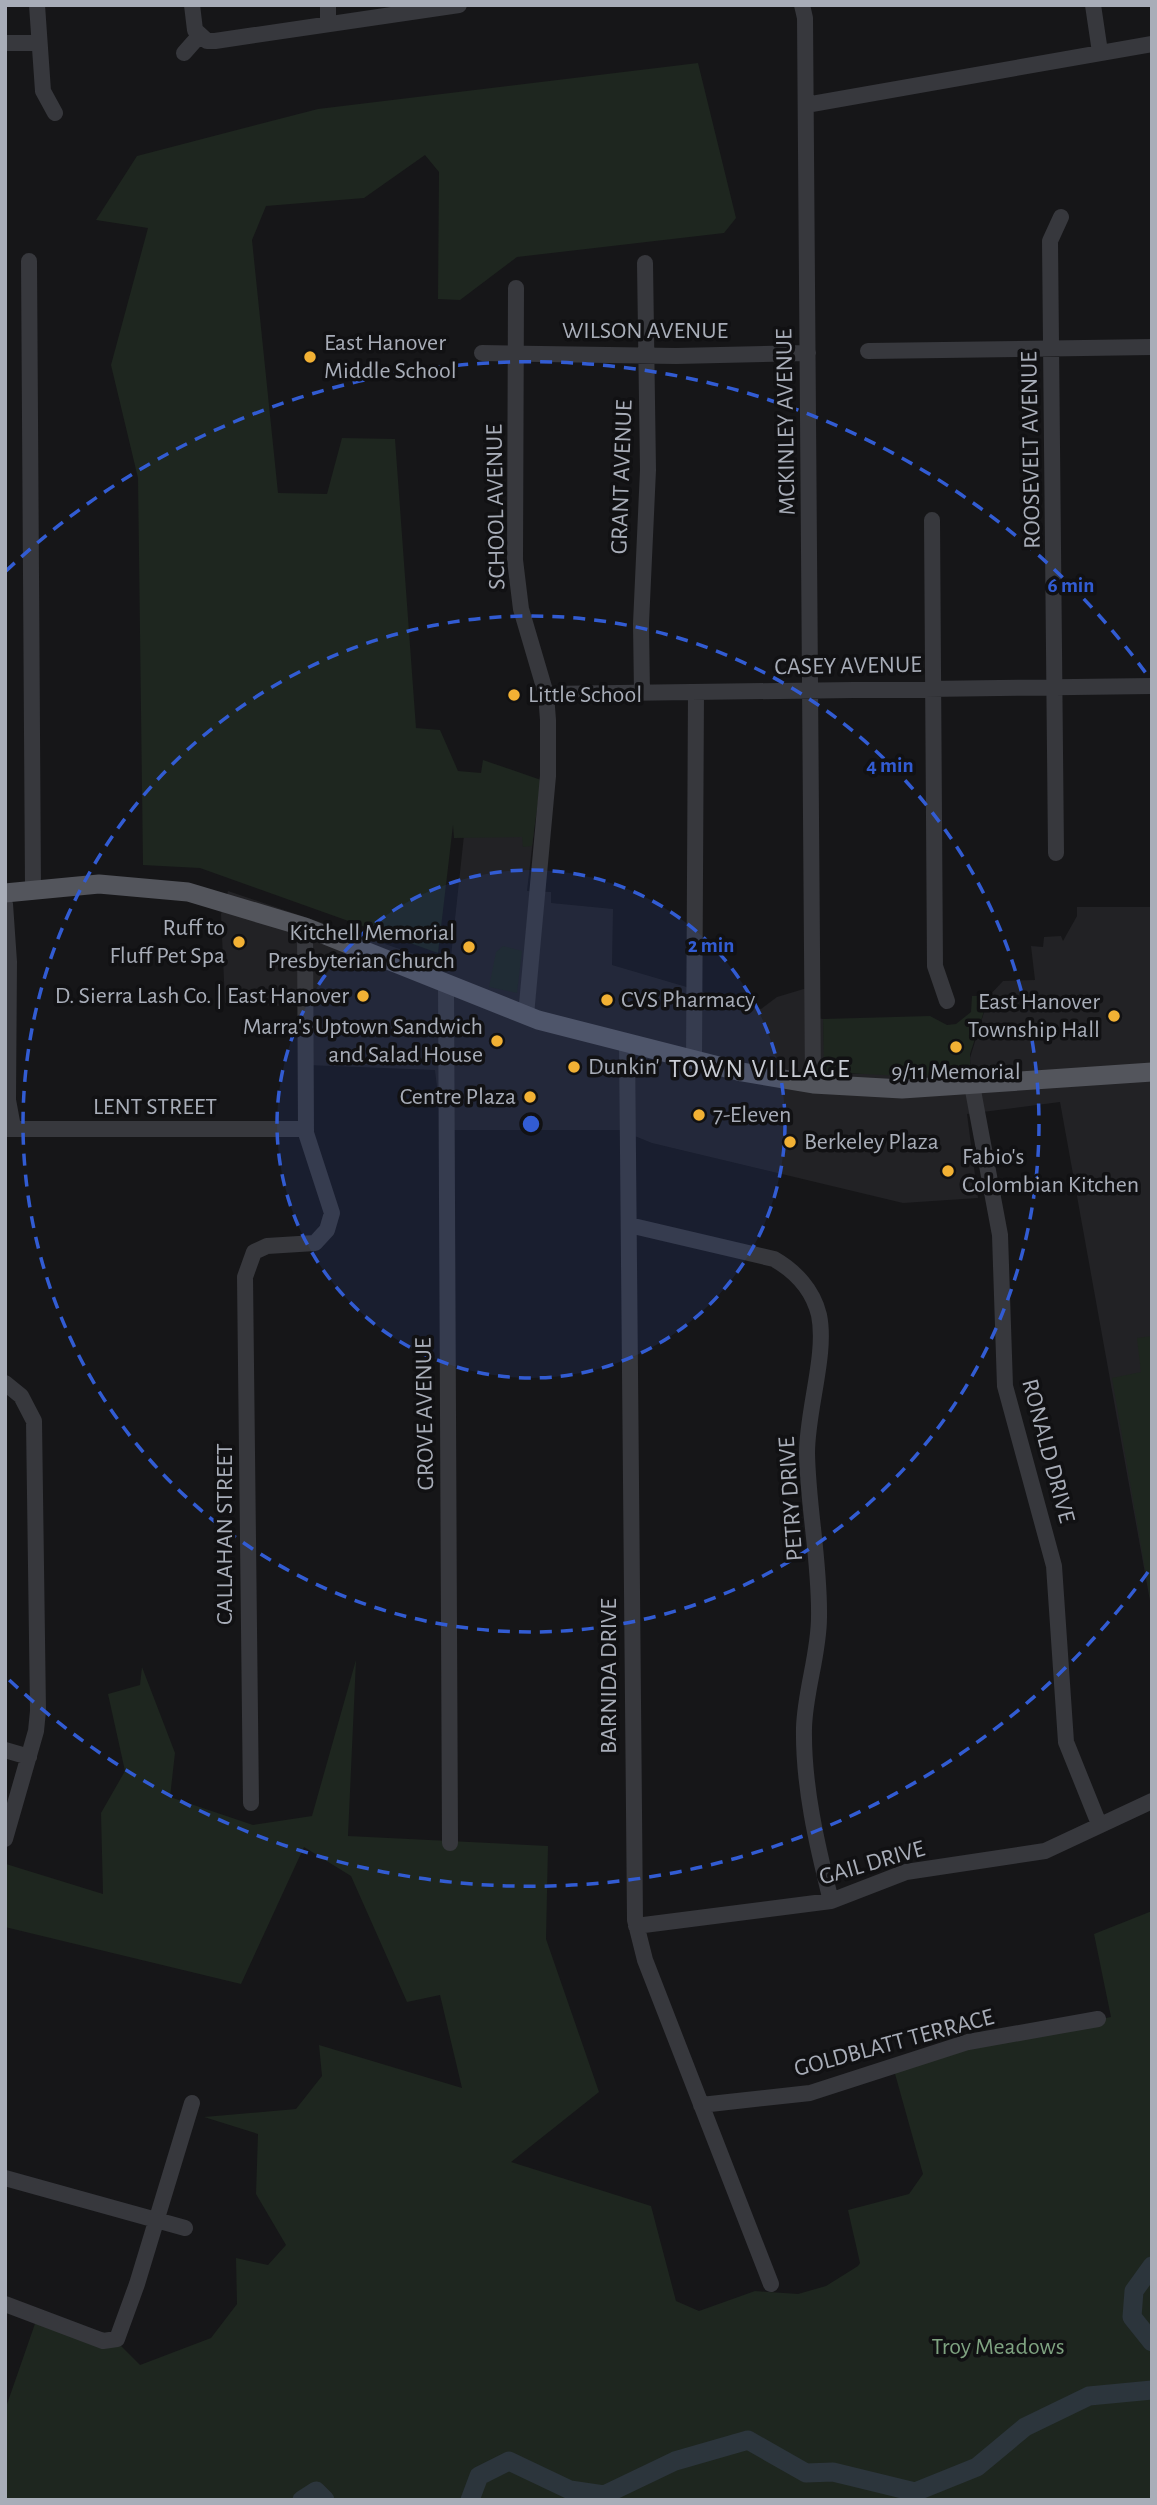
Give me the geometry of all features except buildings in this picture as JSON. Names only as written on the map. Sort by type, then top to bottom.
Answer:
[{"type":"main road","points":[[5,893],[33,889],[130,885],[188,892],[304,927],[526,1015],[694,1060],[813,1084],[876,1089],[1152,1072]]},
{"type":"street","points":[[37,5],[43,91],[55,113]]},
{"type":"street","points":[[192,5],[192,21],[200,36],[215,41],[459,5]]},
{"type":"street","points":[[328,5],[328,24]]},
{"type":"street","name":"MCKINLEY AVENUE","points":[[802,5],[805,18],[812,688],[813,1084]]},
{"type":"street","points":[[1093,5],[1100,52]]},
{"type":"street","points":[[184,53],[200,36]]},
{"type":"street","points":[[5,43],[38,43]]},
{"type":"street","points":[[806,104],[1152,44]]},
{"type":"street","name":"ROOSEVELT AVENUE","points":[[1056,853],[1050,241],[1061,217]]},
{"type":"street","points":[[29,261],[33,889]]},
{"type":"street","name":"GRANT AVENUE","points":[[642,693],[641,624],[648,470],[645,263]]},
{"type":"street","name":"SCHOOL AVENUE","points":[[516,288],[515,560],[520,610],[546,694],[548,776],[526,1015]]},
{"type":"street","points":[[868,351],[1152,347]]},
{"type":"street","name":"WILSON AVENUE","points":[[482,353],[808,353]]},
{"type":"street","points":[[932,520],[935,966],[947,1001]]},
{"type":"street","name":"CASEY AVENUE","points":[[546,694],[812,688],[1152,686]]},
{"type":"street","points":[[694,1060],[695,692]]},
{"type":"street","points":[[5,904],[9,962],[9,1128]]},
{"type":"street","points":[[304,927],[306,1129]]},
{"type":"street","name":"GROVE AVENUE","points":[[446,985],[446,1328],[452,1814],[450,1843]]},
{"type":"street","name":"BARNIDA DRIVE","points":[[627,1043],[631,1663],[636,1926],[645,1960],[771,2284]]},
{"type":"street","name":"RONALD DRIVE","points":[[972,1085],[1000,1235],[1005,1386],[1054,1566],[1066,1742],[1099,1824]]},
{"type":"street","name":"LENT STREET","points":[[9,1128],[306,1129]]},
{"type":"street","name":"CALLAHAN STREET","points":[[251,1803],[247,1264],[254,1252],[262,1247],[308,1245],[321,1238],[329,1227],[331,1206],[306,1129]]},
{"type":"street","name":"PETRY DRIVE","points":[[629,1225],[774,1259],[786,1266],[806,1287],[818,1313],[820,1342],[807,1452],[818,1562],[819,1622],[804,1725],[805,1762],[812,1816],[831,1901]]},
{"type":"street","points":[[5,1383],[21,1396],[34,1421],[38,1711],[29,1758],[5,1839]]},
{"type":"street","points":[[5,1750],[29,1758]]},
{"type":"street","name":"GAIL DRIVE","points":[[636,1926],[831,1901],[906,1872],[1045,1850],[1152,1801]]},
{"type":"street","name":"GOLDBLATT TERRACE","points":[[701,2105],[810,2093],[968,2042],[1098,2019]]},
{"type":"street","points":[[5,2304],[103,2340],[112,2341],[122,2333],[192,2104]]},
{"type":"street","points":[[5,2178],[185,2228]]},
{"type":"shaded area","points":[[534,831],[527,891],[551,892],[551,903],[613,909],[612,965],[761,1009],[777,997],[807,988],[806,1016],[823,1019],[825,1074],[971,1073],[970,1058],[989,996],[1003,981],[1035,980],[1031,946],[1043,947],[1044,937],[1061,936],[1063,941],[1077,916],[1077,907],[1152,907],[1152,1612],[1060,1102],[967,1114],[978,1198],[903,1203],[652,1143],[620,1130],[442,1130],[435,1070],[306,1065],[305,1007],[225,1003],[221,914],[228,891],[450,966],[464,835]]},
{"type":"green space","points":[[698,63],[736,218],[724,233],[517,257],[460,300],[438,299],[439,172],[425,155],[364,198],[266,206],[252,240],[278,493],[327,494],[342,438],[395,439],[416,728],[440,730],[458,771],[481,773],[483,760],[541,780],[532,846],[523,847],[522,837],[454,838],[453,825],[438,953],[200,868],[143,865],[138,478],[111,365],[148,228],[96,220],[137,156],[318,109]]},
{"type":"green space","points":[[503,946],[522,951],[517,993],[489,987],[496,952]]},
{"type":"green space","points":[[972,996],[989,996],[970,1054],[970,1072],[903,1076],[824,1072],[823,1019],[930,1016],[947,1025],[956,1024],[971,1012]]},
{"type":"green space","points":[[1152,1336],[1152,1610],[1112,1378],[1141,1372],[1137,1338]]},
{"type":"green space","name":"Troy Meadows","points":[[356,1660],[348,1836],[548,1846],[546,1939],[599,2092],[511,2162],[651,2206],[676,2301],[699,2311],[755,2291],[798,2294],[826,2286],[858,2266],[860,2263],[848,2210],[909,2194],[923,2174],[892,2063],[1111,2017],[1094,1934],[1152,1911],[1152,2500],[5,2500],[5,2410],[38,2315],[111,2336],[140,2365],[211,2338],[237,2304],[236,2258],[268,2265],[286,2245],[256,2194],[258,2134],[204,2117],[296,2109],[322,2076],[319,2045],[462,2088],[440,1995],[407,2002],[351,1876],[304,1847],[241,1984],[5,1927],[6,1864],[103,1894],[101,1813],[125,1771],[108,1694],[140,1685],[142,1667],[175,1753],[170,1797],[253,1825],[312,1816]]},
{"type":"waterway","points":[[1152,2266],[1134,2291],[1132,2317],[1152,2342]]},
{"type":"waterway","points":[[470,2500],[479,2476],[509,2461],[570,2490],[604,2495],[675,2461],[748,2440],[806,2473],[833,2472],[915,2492],[977,2467],[1025,2427],[1089,2396],[1152,2390]]},
{"type":"waterway","points":[[302,2500],[316,2491],[325,2500]]},
{"type":"place","name":"East Hanover Middle School","points":[[310,357]]},
{"type":"place","name":"Little School","points":[[514,695]]},
{"type":"place","name":"Ruff to Fluff Pet Spa","points":[[239,942]]},
{"type":"place","name":"Kitchell Memorial Presbyterian Church","points":[[469,947]]},
{"type":"place","name":"D. Sierra Lash Co. | East Hanover","points":[[363,996]]},
{"type":"place","name":"CVS Pharmacy","points":[[607,1000]]},
{"type":"place","name":"East Hanover Township Hall","points":[[1114,1016]]},
{"type":"place","name":"Marra's Uptown Sandwich and Salad House","points":[[497,1041]]},
{"type":"place","name":"9/11 Memorial","points":[[956,1047]]},
{"type":"place","name":"Dunkin'","points":[[574,1067]]},
{"type":"place","name":"Centre Plaza","points":[[530,1097]]},
{"type":"place","name":"7-Eleven","points":[[699,1115]]},
{"type":"place","name":"Berkeley Plaza","points":[[790,1142]]},
{"type":"place","name":"Fabio's Colombian Kitchen","points":[[948,1171]]},
{"type":"district","name":"TOWN VILLAGE","points":[[760,1069]]}]
